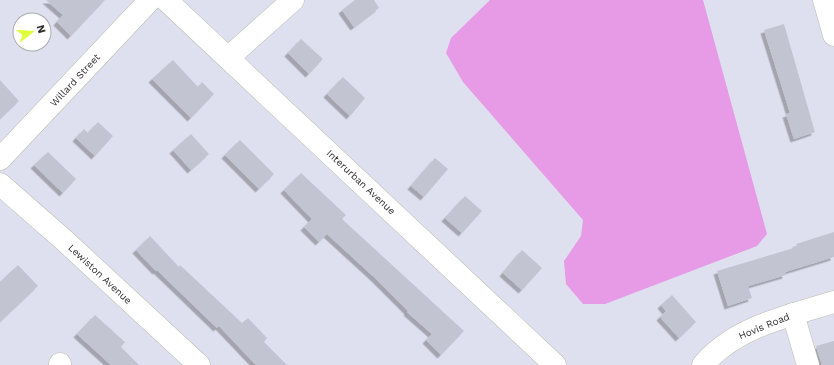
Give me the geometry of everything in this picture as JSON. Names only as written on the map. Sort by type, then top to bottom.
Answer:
[{"type":"street","name":"Willard Street","points":[[0,159],[150,0]]},
{"type":"street","name":"Interurban Avenue","points":[[166,0],[555,365]]},
{"type":"street","points":[[228,58],[293,0]]},
{"type":"street","points":[[824,0],[834,35]]},
{"type":"street","name":"Lewiston Avenue","points":[[0,184],[65,241],[199,365]]},
{"type":"street","name":"Hovis Road","points":[[703,365],[718,349],[739,336],[793,314],[834,302]]},
{"type":"street","points":[[793,314],[808,365]]},
{"type":"shaded area","points":[[490,0],[703,0],[767,234],[757,246],[605,304],[583,304],[566,284],[564,261],[581,236],[583,220],[463,82],[446,53],[451,38]]},
{"type":"building","points":[[46,0],[105,0],[71,36],[57,22],[63,15]]},
{"type":"building","points":[[355,0],[374,0],[379,8],[354,27],[342,10]]},
{"type":"building","points":[[784,24],[815,132],[794,139],[786,114],[790,113],[764,30]]},
{"type":"building","points":[[301,39],[323,59],[309,74],[288,53]]},
{"type":"building","points":[[173,60],[198,87],[202,82],[214,94],[191,118],[152,79]]},
{"type":"building","points":[[343,77],[365,98],[350,116],[327,94]]},
{"type":"building","points":[[0,80],[19,101],[0,119]]},
{"type":"building","points":[[98,122],[113,136],[95,156],[76,138],[84,129],[88,133]]},
{"type":"building","points":[[191,134],[209,154],[191,170],[173,150]]},
{"type":"building","points":[[240,140],[274,174],[259,189],[225,155]]},
{"type":"building","points":[[48,152],[76,179],[63,193],[34,165]]},
{"type":"building","points":[[435,158],[448,169],[424,197],[411,186]]},
{"type":"building","points":[[301,173],[346,215],[342,219],[464,331],[441,355],[426,340],[432,334],[407,312],[408,311],[374,277],[327,234],[319,242],[304,227],[312,219],[284,190]]},
{"type":"building","points":[[465,196],[482,211],[462,233],[445,218]]},
{"type":"building","points":[[834,232],[834,257],[785,272],[786,275],[748,286],[752,298],[728,306],[717,271],[797,247],[796,244]]},
{"type":"building","points":[[150,236],[179,267],[180,265],[242,323],[248,318],[267,338],[264,342],[287,365],[256,365],[219,326],[217,328],[157,270],[156,271],[136,250]]},
{"type":"building","points":[[522,250],[542,268],[522,290],[503,273]]},
{"type":"building","points":[[18,265],[38,286],[0,322],[0,282]]},
{"type":"building","points":[[672,295],[696,322],[679,338],[660,317],[666,311],[661,305]]},
{"type":"building","points":[[95,315],[125,342],[121,347],[139,365],[111,365],[77,334]]},
{"type":"building","points":[[834,341],[834,365],[822,365],[816,346]]}]
